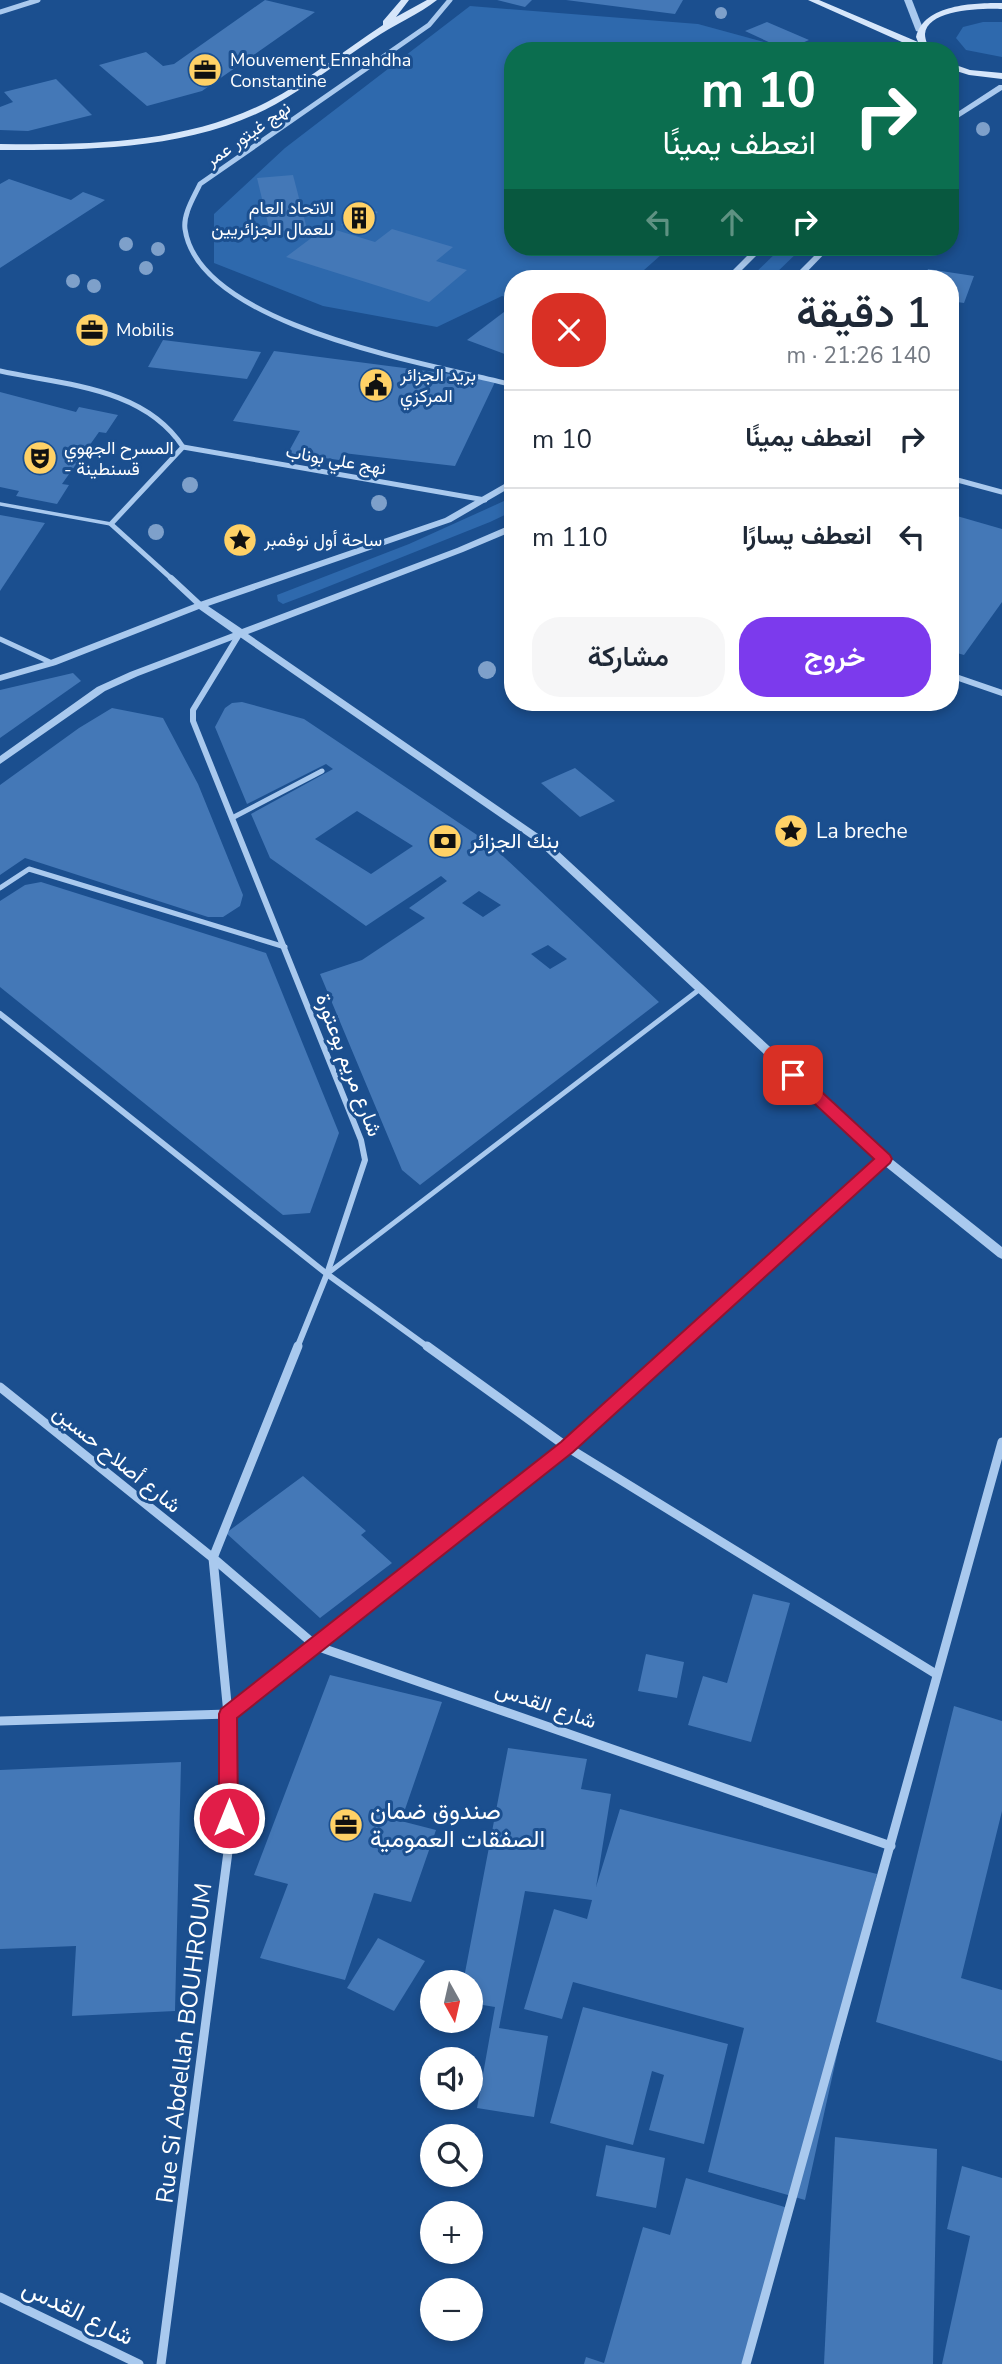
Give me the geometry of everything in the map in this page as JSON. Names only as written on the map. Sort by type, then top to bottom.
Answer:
[{"type":"main road","points":[[379,32],[405,0]]},
{"type":"main road","points":[[0,147],[88,148],[152,141],[205,130],[270,103],[433,0]]},
{"type":"main road","points":[[813,0],[909,42]]},
{"type":"main road","points":[[979,0],[1002,5]]},
{"type":"main road","points":[[920,42],[920,31],[929,20],[944,12],[965,7],[1002,5]]},
{"type":"main road","points":[[959,69],[1002,76]]},
{"type":"street","points":[[0,12],[38,0]]},
{"type":"street","name":"نهج غيتور عمر","points":[[450,0],[429,26],[201,184],[187,211],[185,230],[189,250],[203,272],[232,297],[258,311],[337,338],[504,383]]},
{"type":"street","points":[[908,0],[920,31]]},
{"type":"street","points":[[959,115],[1002,88]]},
{"type":"street","points":[[737,270],[752,256]]},
{"type":"street","points":[[804,270],[818,256]]},
{"type":"street","points":[[0,372],[131,402],[164,423],[183,447],[111,524],[200,606],[540,840],[884,1159],[1002,1254]]},
{"type":"street","name":"نهج علي بوناب","points":[[183,447],[486,500]]},
{"type":"street","points":[[959,480],[1002,492]]},
{"type":"street","points":[[0,678],[52,663],[200,606],[448,520],[504,488]]},
{"type":"street","points":[[0,761],[102,689],[504,531]]},
{"type":"street","name":"شارع مريم بوعتورة","points":[[213,1558],[327,1275],[365,1160],[361,1140],[285,947],[198,738],[193,710],[240,633]]},
{"type":"street","points":[[959,678],[1002,693]]},
{"type":"street","points":[[0,1014],[327,1275],[567,1447],[936,1674]]},
{"type":"street","points":[[0,1721],[228,1714],[567,1447],[884,1159]]},
{"type":"street","name":"شارع أصلاح حسين","points":[[0,1387],[213,1558]]},
{"type":"street","points":[[747,2364],[1002,1442]]},
{"type":"street","name":"شارع القدس","points":[[213,1558],[316,1646],[891,1846]]},
{"type":"street","name":"Rue Si Abdellah BOUHROUM","points":[[161,2364],[229,1844],[228,1714],[213,1558]]},
{"type":"street","name":"شارع القدس","points":[[0,2297],[139,2364]]},
{"type":"lane","points":[[0,504],[111,524]]},
{"type":"lane","points":[[0,639],[52,663]]},
{"type":"lane","points":[[232,818],[322,771]]},
{"type":"lane","points":[[0,888],[29,869],[285,947]]},
{"type":"lane","points":[[327,1275],[700,989]]},
{"type":"shaded area","points":[[470,6],[698,24],[764,42],[504,42],[504,256],[660,256],[644,270],[504,270],[504,297],[437,327],[323,306],[214,263],[214,214],[285,148]]},
{"type":"shaded area","points":[[983,22],[1002,22],[1002,57],[966,50],[956,38],[963,27]]},
{"type":"shaded area","points":[[773,256],[794,256],[779,270],[758,270]]},
{"type":"shaded area","points":[[504,501],[504,515],[490,522],[283,604],[278,601],[277,595],[409,544]]},
{"type":"building","points":[[265,0],[315,12],[202,91],[147,106],[99,65],[146,52],[163,66],[174,64]]},
{"type":"building","points":[[497,0],[532,0],[525,7]]},
{"type":"building","points":[[566,0],[683,0],[675,14]]},
{"type":"building","points":[[767,22],[809,40],[769,42],[745,31]]},
{"type":"building","points":[[56,79],[92,115],[28,131],[0,130],[0,107],[13,102],[4,92]]},
{"type":"building","points":[[293,175],[307,229],[270,232],[257,178]]},
{"type":"building","points":[[9,179],[71,200],[83,192],[105,200],[0,268],[0,184]]},
{"type":"building","name":"الاتحاد العام للعمال الجزائريين","points":[[362,207],[378,212],[357,229],[341,225]]},
{"type":"building","name":"الاتحاد العام للعمال الجزائريين","points":[[326,227],[375,242],[392,229],[453,247],[436,261],[467,270],[429,302],[286,257]]},
{"type":"building","points":[[959,274],[974,276],[964,303],[959,302]]},
{"type":"building","points":[[504,312],[504,354],[467,340]]},
{"type":"building","points":[[163,340],[261,352],[247,379],[148,367]]},
{"type":"building","name":"بريد الجزائر المركزي","points":[[274,351],[496,380],[455,466],[343,453],[339,460],[288,453],[300,431],[233,421]]},
{"type":"building","name":"المسرح الجهوي - قسنطينة","points":[[0,392],[76,412],[79,407],[118,415],[106,433],[99,432],[62,484],[69,485],[57,504],[16,496],[19,491],[0,487]]},
{"type":"building","points":[[0,515],[45,523],[0,591]]},
{"type":"building","points":[[959,517],[1002,529],[1002,602],[964,655],[959,654]]},
{"type":"building","points":[[73,673],[81,681],[0,738],[0,690]]},
{"type":"building","points":[[242,702],[304,719],[489,843],[659,1002],[420,1185],[402,1170],[320,974],[362,960],[425,918],[409,908],[447,881],[441,876],[366,926],[270,858],[251,814],[333,769],[326,764],[247,804],[215,727],[225,708],[232,703]],"holes":[[[357,811],[413,846],[371,874],[315,839]],[[479,891],[501,905],[483,917],[462,903]],[[548,945],[567,959],[550,969],[531,954]]]},
{"type":"building","points":[[112,708],[163,718],[198,784],[243,895],[240,906],[223,917],[208,917],[25,858],[0,875],[0,785],[79,728]]},
{"type":"building","points":[[575,768],[615,801],[580,817],[541,783]]},
{"type":"building","points":[[41,882],[266,953],[339,1133],[310,1213],[283,1215],[0,987],[0,901],[25,885]]},
{"type":"building","points":[[303,1476],[366,1531],[361,1535],[392,1563],[320,1618],[226,1533]]},
{"type":"building","points":[[753,1594],[790,1603],[751,1742],[688,1725],[703,1676],[727,1683]]},
{"type":"building","points":[[646,1654],[684,1662],[677,1698],[638,1691]]},
{"type":"building","name":"صندوق ضمان الصفقات العمومية","points":[[330,1675],[442,1702],[401,1821],[436,1830],[411,1902],[374,1893],[345,1980],[260,1958],[288,1884],[254,1875]]},
{"type":"building","points":[[954,1706],[1002,1721],[1002,1811],[961,1978],[1002,1990],[1002,2061],[876,2022]]},
{"type":"building","points":[[508,1748],[587,1759],[581,1789],[611,1794],[596,1887],[620,1809],[877,1874],[805,2200],[708,2172],[744,2028],[573,1982],[562,2019],[524,2009],[554,1909],[587,1919],[592,1900],[525,1891],[499,2028],[548,2036],[534,2117],[483,2109],[483,2074],[495,2007],[483,2005],[483,1970],[465,1970]]},
{"type":"building","points":[[181,1762],[175,2011],[72,2016],[76,1946],[0,1949],[0,1770]]},
{"type":"building","points":[[378,1938],[425,1961],[394,2011],[347,1988]]},
{"type":"building","points":[[583,2007],[728,2044],[704,2144],[649,2130],[664,2075],[652,2071],[633,2145],[550,2123]]},
{"type":"building","points":[[835,2137],[937,2149],[933,2364],[824,2364]]},
{"type":"building","points":[[606,2145],[665,2158],[656,2208],[596,2196]]},
{"type":"building","points":[[962,2166],[1002,2178],[1002,2364],[942,2364],[970,2236],[947,2229]]},
{"type":"building","points":[[686,2178],[788,2208],[750,2364],[584,2364],[586,2357],[604,2363],[643,2227],[670,2235]]},
{"type":"place","name":"Mouvement Ennahdha Constantine","points":[[205,70]]},
{"type":"place","name":"الاتحاد العام للعمال الجزائريين","points":[[359,218]]},
{"type":"place","name":"Mobilis","points":[[92,330]]},
{"type":"place","name":"بريد الجزائر المركزي","points":[[376,385]]},
{"type":"place","name":"المسرح الجهوي - قسنطينة","points":[[40,458]]},
{"type":"place","name":"ساحة أول نوفمبر","points":[[240,540]]},
{"type":"place","name":"La breche","points":[[791,831]]},
{"type":"place","name":"بنك الجزائر","points":[[445,841]]},
{"type":"place","name":"صندوق ضمان الصفقات العمومية","points":[[346,1825]]},
{"type":"route","points":[[229,1818],[228,1714],[567,1447],[884,1159],[793,1075]]}]
